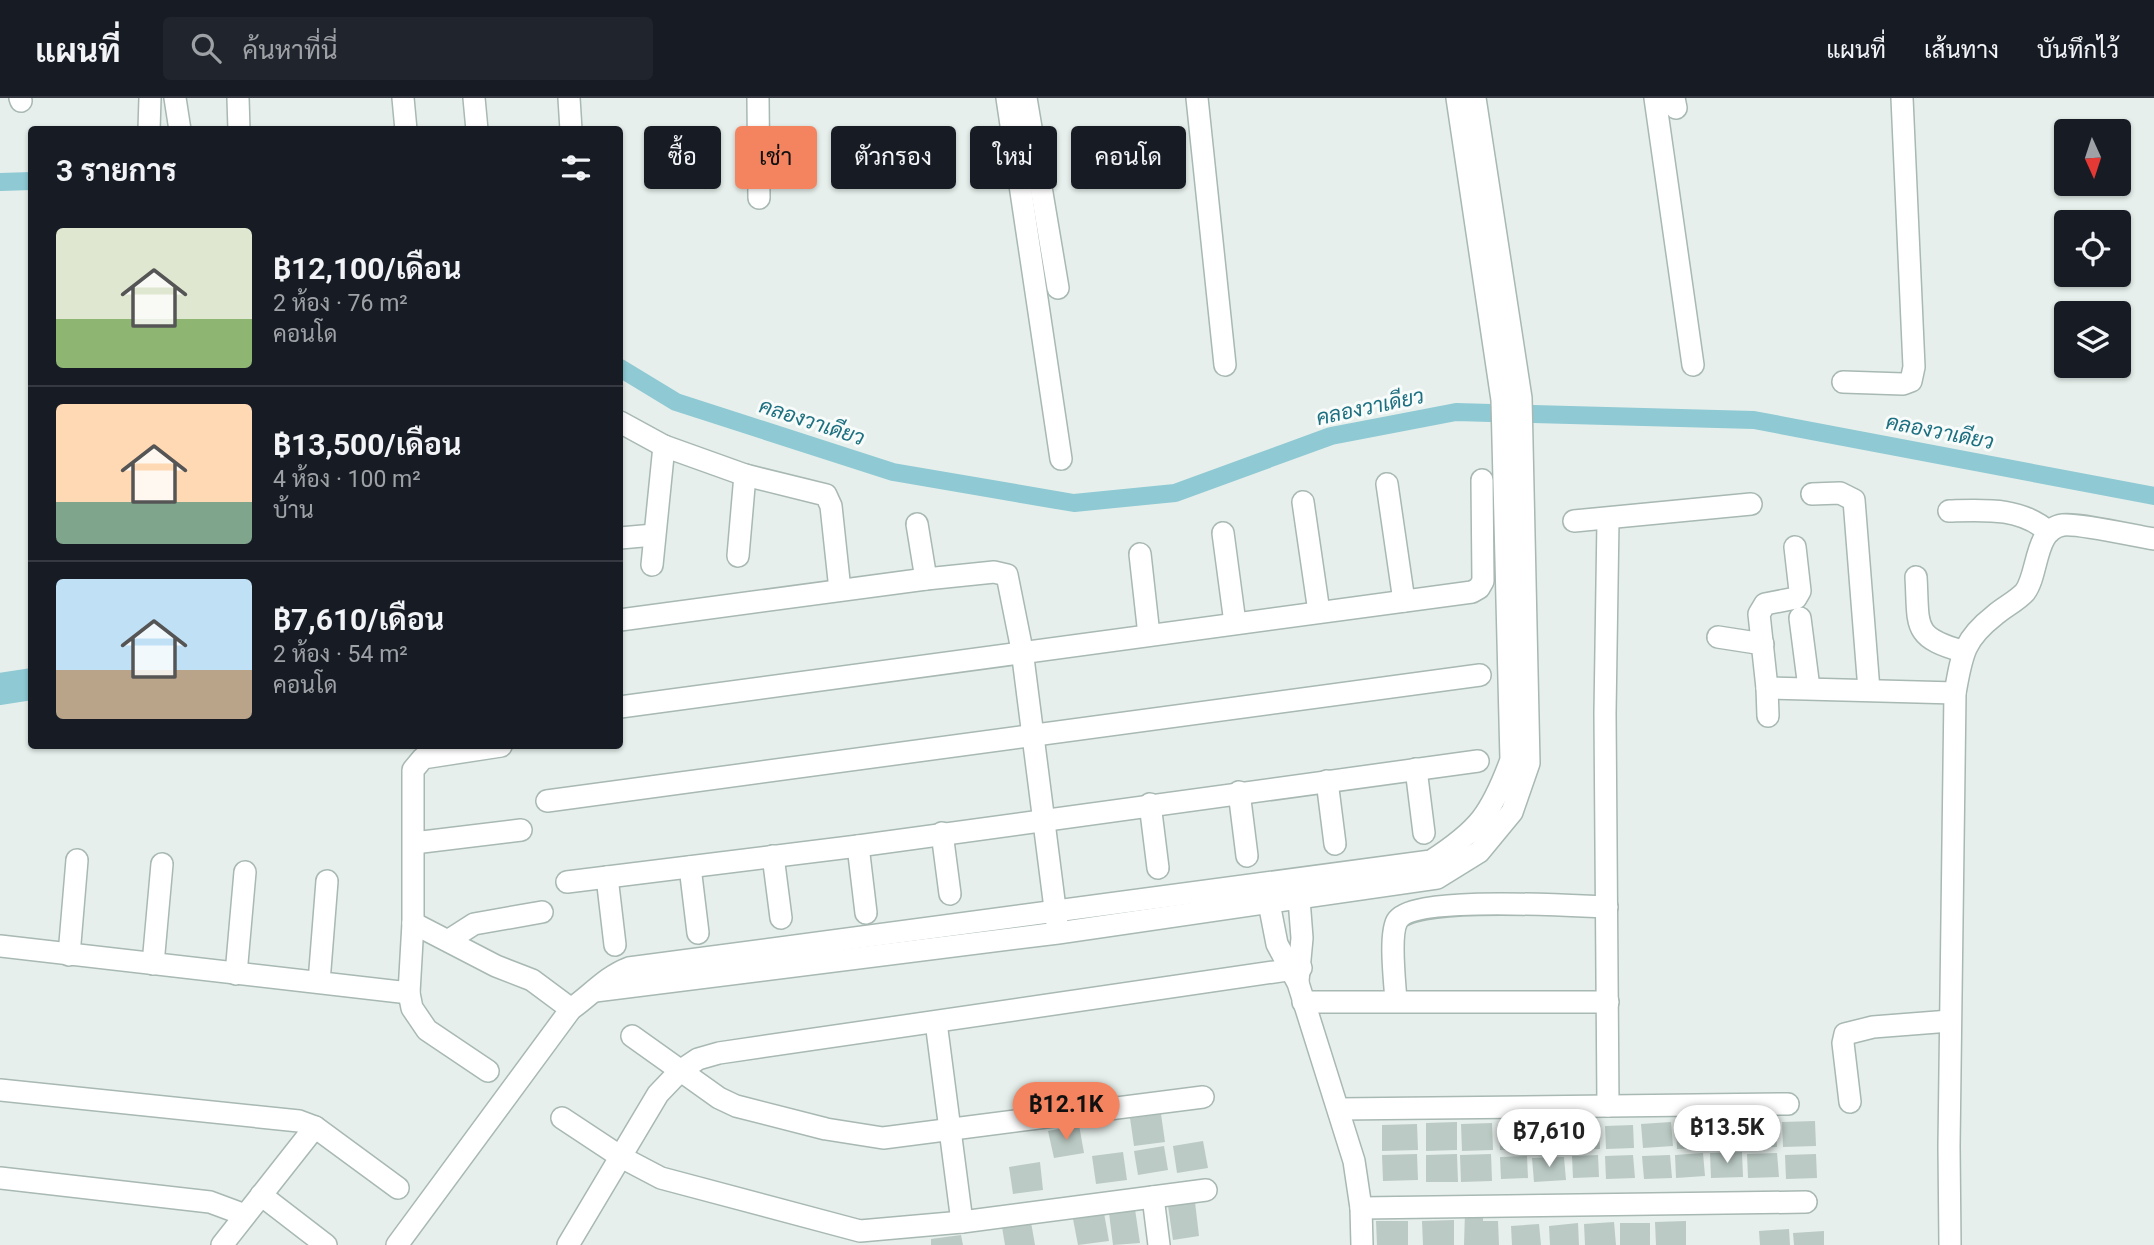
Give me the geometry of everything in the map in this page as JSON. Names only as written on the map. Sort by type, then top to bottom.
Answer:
[{"type":"street","points":[[149,126],[150,98]]},
{"type":"street","points":[[175,98],[179,126]]},
{"type":"street","points":[[238,98],[239,126]]},
{"type":"street","points":[[403,98],[406,126]]},
{"type":"street","points":[[474,98],[477,126]]},
{"type":"street","points":[[569,98],[571,126]]},
{"type":"street","points":[[758,98],[758,198]]},
{"type":"street","points":[[1007,98],[1061,459]]},
{"type":"street","points":[[1026,98],[1058,288]]},
{"type":"street","points":[[1197,98],[1225,365]]},
{"type":"street","points":[[397,1245],[571,1009],[595,992],[1057,923],[1437,878],[1479,852],[1511,811],[1529,763],[1518,624],[1512,402],[1471,113],[1457,98]]},
{"type":"street","points":[[1655,98],[1693,365]]},
{"type":"street","points":[[1843,382],[1903,384],[1911,381],[1914,367],[1902,98]]},
{"type":"street","points":[[623,424],[664,446],[744,475],[826,495],[831,506],[840,590]]},
{"type":"street","points":[[652,565],[664,446]]},
{"type":"street","points":[[737,556],[744,475]]},
{"type":"street","points":[[623,706],[1022,650],[1404,601],[1479,588],[1483,581],[1482,480]]},
{"type":"street","points":[[1387,484],[1404,601]]},
{"type":"street","points":[[1812,494],[1840,492],[1854,500],[1869,690]]},
{"type":"street","points":[[1303,502],[1319,612]]},
{"type":"street","points":[[1574,521],[1608,520],[1751,504]]},
{"type":"street","points":[[1949,511],[2004,511],[2036,521],[2049,532]]},
{"type":"street","points":[[1608,520],[1608,1106]]},
{"type":"street","points":[[917,524],[926,579]]},
{"type":"street","points":[[1950,1245],[1955,693],[1962,652],[1970,636],[2024,593],[2033,576],[2038,551],[2049,532],[2063,525],[2154,539]]},
{"type":"street","points":[[1223,533],[1235,623]]},
{"type":"street","points":[[623,538],[654,535]]},
{"type":"street","points":[[1768,716],[1761,608],[1765,604],[1796,598],[1800,591],[1795,547]]},
{"type":"street","points":[[1140,554],[1149,635]]},
{"type":"street","points":[[623,620],[926,579],[994,572],[1007,575],[1022,650],[1057,923]]},
{"type":"street","points":[[1916,577],[1919,619],[1924,635],[1934,644],[1962,652]]},
{"type":"street","points":[[1800,618],[1809,688]]},
{"type":"street","points":[[1718,637],[1763,644]]},
{"type":"street","points":[[547,801],[1480,675]]},
{"type":"street","points":[[1767,688],[1955,693]]},
{"type":"street","points":[[482,749],[423,758],[417,762],[413,771],[413,923],[409,993],[417,1020],[427,1030],[488,1071]]},
{"type":"street","points":[[567,882],[858,846],[1478,761]]},
{"type":"street","points":[[1416,769],[1424,833]]},
{"type":"street","points":[[1327,780],[1335,844]]},
{"type":"street","points":[[1239,792],[1247,856]]},
{"type":"street","points":[[1150,804],[1158,868]]},
{"type":"street","points":[[414,843],[521,830]]},
{"type":"street","points":[[942,833],[950,894]]},
{"type":"street","points":[[858,846],[866,913]]},
{"type":"street","points":[[773,856],[781,918]]},
{"type":"street","points":[[69,955],[76,860]]},
{"type":"street","points":[[153,964],[162,864]]},
{"type":"street","points":[[690,867],[698,933]]},
{"type":"street","points":[[236,974],[245,872]]},
{"type":"street","points":[[607,877],[615,944]]},
{"type":"street","points":[[319,982],[327,881]]},
{"type":"street","points":[[1284,896],[1303,938],[1298,981]]},
{"type":"street","points":[[1284,896],[1278,944],[1298,981],[1354,1161],[1361,1208],[1362,1245]]},
{"type":"street","points":[[1396,1001],[1394,928],[1403,915],[1436,906],[1607,907]]},
{"type":"street","points":[[450,940],[474,924],[542,912]]},
{"type":"street","points":[[413,923],[496,966],[532,980],[571,1009]]},
{"type":"street","points":[[0,946],[409,993]]},
{"type":"street","points":[[568,1245],[658,1094],[680,1071],[698,1059],[719,1053],[936,1022],[1298,981],[1396,1001],[1608,1002]]},
{"type":"street","points":[[1850,1102],[1843,1043],[1845,1034],[1873,1027],[1950,1021]]},
{"type":"street","points":[[936,1022],[948,1132],[962,1222]]},
{"type":"street","points":[[632,1036],[680,1071],[736,1106],[826,1129],[883,1138],[948,1132],[1203,1097]]},
{"type":"street","points":[[0,1090],[299,1121],[315,1127],[398,1188]]},
{"type":"street","points":[[1339,1110],[1788,1104]]},
{"type":"street","points":[[562,1118],[621,1157],[661,1178],[843,1228],[871,1230],[962,1222],[1206,1190]]},
{"type":"street","points":[[222,1245],[315,1127]]},
{"type":"street","points":[[0,1178],[210,1202],[244,1215]]},
{"type":"street","points":[[261,1195],[326,1245]]},
{"type":"street","points":[[1153,1196],[1159,1245]]},
{"type":"street","points":[[1361,1208],[1806,1202]]},
{"type":"building","points":[[1161,1114],[1165,1142],[1134,1146],[1130,1118]]},
{"type":"building","points":[[1815,1121],[1816,1146],[1783,1147],[1782,1122]]},
{"type":"building","points":[[1457,1122],[1457,1150],[1426,1151],[1426,1123]]},
{"type":"building","points":[[1671,1122],[1673,1146],[1643,1148],[1641,1124]]},
{"type":"building","points":[[1742,1122],[1743,1146],[1712,1148],[1711,1123]]},
{"type":"building","points":[[1492,1123],[1493,1150],[1462,1151],[1461,1124]]},
{"type":"building","points":[[1776,1123],[1777,1147],[1747,1148],[1746,1124]]},
{"type":"building","points":[[1417,1124],[1418,1150],[1382,1151],[1382,1125]]},
{"type":"building","points":[[1703,1124],[1704,1148],[1677,1149],[1676,1125]]},
{"type":"building","points":[[1079,1125],[1084,1153],[1054,1158],[1048,1131]]},
{"type":"building","points":[[1564,1125],[1565,1149],[1533,1151],[1532,1127]]},
{"type":"building","points":[[1633,1125],[1634,1148],[1606,1149],[1605,1126]]},
{"type":"building","points":[[1526,1126],[1528,1149],[1500,1150],[1499,1128]]},
{"type":"building","points":[[1599,1127],[1600,1149],[1574,1150],[1573,1128]]},
{"type":"building","points":[[1203,1141],[1208,1168],[1177,1173],[1173,1146]]},
{"type":"building","points":[[1164,1146],[1168,1170],[1138,1175],[1134,1151]]},
{"type":"building","points":[[1123,1152],[1127,1180],[1096,1184],[1092,1156]]},
{"type":"building","points":[[1742,1152],[1743,1177],[1711,1178],[1710,1153]]},
{"type":"building","points":[[1703,1153],[1705,1176],[1676,1178],[1675,1155]]},
{"type":"building","points":[[1777,1153],[1779,1177],[1748,1178],[1747,1154]]},
{"type":"building","points":[[1417,1154],[1418,1180],[1383,1181],[1382,1155]]},
{"type":"building","points":[[1457,1154],[1458,1182],[1426,1182],[1426,1155]]},
{"type":"building","points":[[1491,1154],[1492,1181],[1461,1182],[1460,1155]]},
{"type":"building","points":[[1816,1154],[1817,1178],[1786,1179],[1785,1155]]},
{"type":"building","points":[[1598,1155],[1599,1177],[1573,1178],[1572,1156]]},
{"type":"building","points":[[1633,1155],[1635,1178],[1606,1179],[1605,1156]]},
{"type":"building","points":[[1670,1155],[1672,1178],[1644,1179],[1642,1156]]},
{"type":"building","points":[[1527,1156],[1528,1178],[1501,1179],[1500,1157]]},
{"type":"building","points":[[1564,1157],[1566,1180],[1534,1182],[1532,1158]]},
{"type":"building","points":[[1040,1162],[1043,1190],[1013,1194],[1009,1167]]},
{"type":"building","points":[[1195,1202],[1199,1236],[1173,1240],[1168,1206]]},
{"type":"building","points":[[1135,1209],[1140,1243],[1113,1245],[1109,1213]]},
{"type":"building","points":[[1465,1212],[1483,1212],[1483,1221],[1498,1221],[1499,1245],[1464,1245]]},
{"type":"building","points":[[1104,1213],[1109,1241],[1078,1245],[1073,1219]]},
{"type":"building","points":[[1454,1220],[1454,1245],[1423,1245],[1422,1221]]},
{"type":"building","points":[[1376,1221],[1408,1221],[1408,1245],[1377,1245]]},
{"type":"building","points":[[1686,1221],[1686,1245],[1656,1245],[1655,1222]]},
{"type":"building","points":[[1031,1222],[1035,1245],[1005,1245],[1002,1227]]},
{"type":"building","points":[[1614,1222],[1616,1245],[1585,1245],[1584,1224]]},
{"type":"building","points":[[1578,1223],[1579,1245],[1550,1245],[1549,1226]]},
{"type":"building","points":[[1620,1223],[1650,1223],[1650,1245],[1620,1245]]},
{"type":"building","points":[[1539,1224],[1541,1245],[1512,1245],[1511,1226]]},
{"type":"building","points":[[1789,1229],[1790,1245],[1760,1245],[1759,1231]]},
{"type":"building","points":[[1824,1231],[1824,1245],[1794,1245],[1793,1233]]},
{"type":"building","points":[[961,1235],[963,1245],[931,1245],[931,1239]]},
{"type":"waterway","name":"คลองวาเดียว","points":[[0,182],[28,181]]},
{"type":"waterway","name":"คลองวาเดียว","points":[[623,370],[676,402],[893,472],[1074,503],[1175,493],[1331,436],[1456,412],[1754,420],[2154,496]]},
{"type":"waterway","points":[[0,689],[28,685]]}]
